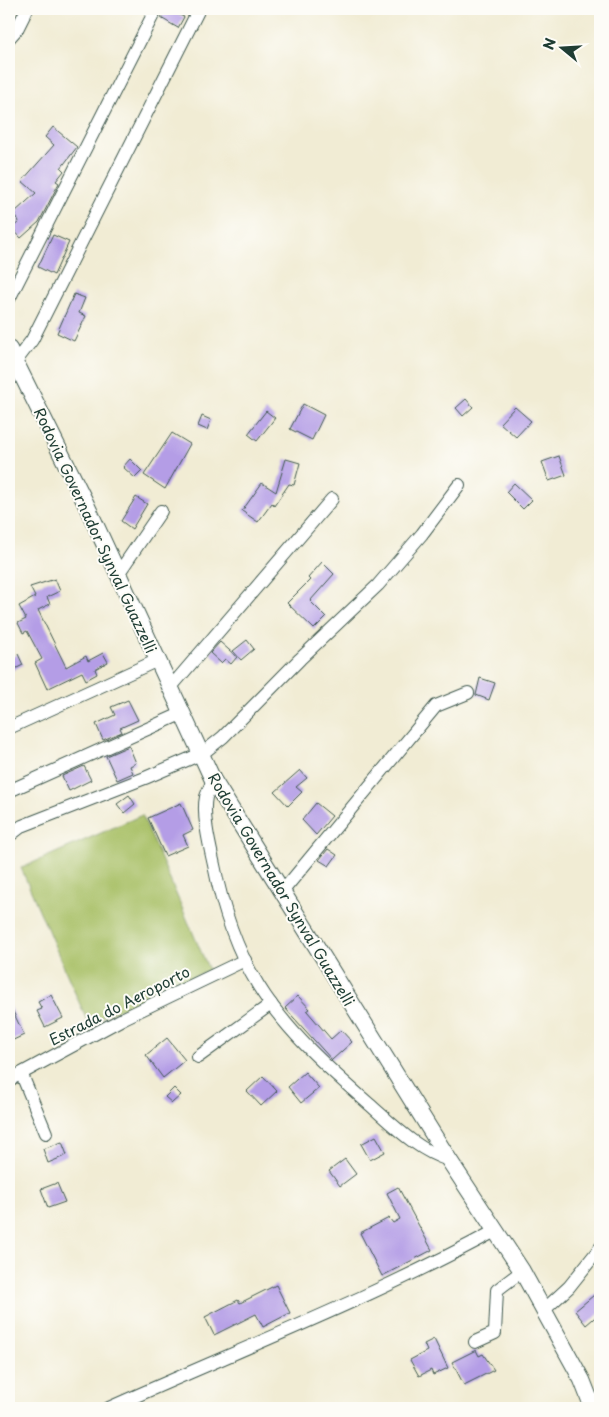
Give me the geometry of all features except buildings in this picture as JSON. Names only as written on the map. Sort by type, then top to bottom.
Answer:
[{"type":"main road","name":"Rodovia Governador Synval Guazzelli","points":[[14,365],[118,574],[203,753],[213,780],[449,1160],[522,1271],[582,1380],[594,1408]]},
{"type":"street","points":[[9,38],[17,30],[27,9]]},
{"type":"street","points":[[9,299],[156,9]]},
{"type":"street","points":[[14,365],[32,340],[199,9]]},
{"type":"street","points":[[9,836],[22,826],[203,753],[223,737],[300,659],[378,585],[422,534],[459,484]]},
{"type":"street","points":[[171,687],[332,499]]},
{"type":"street","points":[[118,574],[161,511]]},
{"type":"street","points":[[9,728],[158,660]]},
{"type":"street","points":[[282,892],[436,706],[468,693]]},
{"type":"street","points":[[9,791],[183,713]]},
{"type":"street","points":[[213,780],[206,798],[211,849],[219,891],[245,960],[258,985],[306,1045],[394,1126],[435,1156],[449,1160]]},
{"type":"street","name":"Estrada do Aeroporto","points":[[9,1080],[22,1075],[124,1018],[245,960]]},
{"type":"street","points":[[198,1057],[272,1004]]},
{"type":"street","points":[[22,1075],[46,1133]]},
{"type":"street","points":[[109,1408],[328,1314],[448,1257],[495,1231]]},
{"type":"street","points":[[544,1310],[569,1286],[600,1248]]},
{"type":"street","points":[[475,1342],[495,1333],[496,1290],[522,1271]]},
{"type":"green space","points":[[142,815],[209,970],[88,1023],[21,868]]}]
